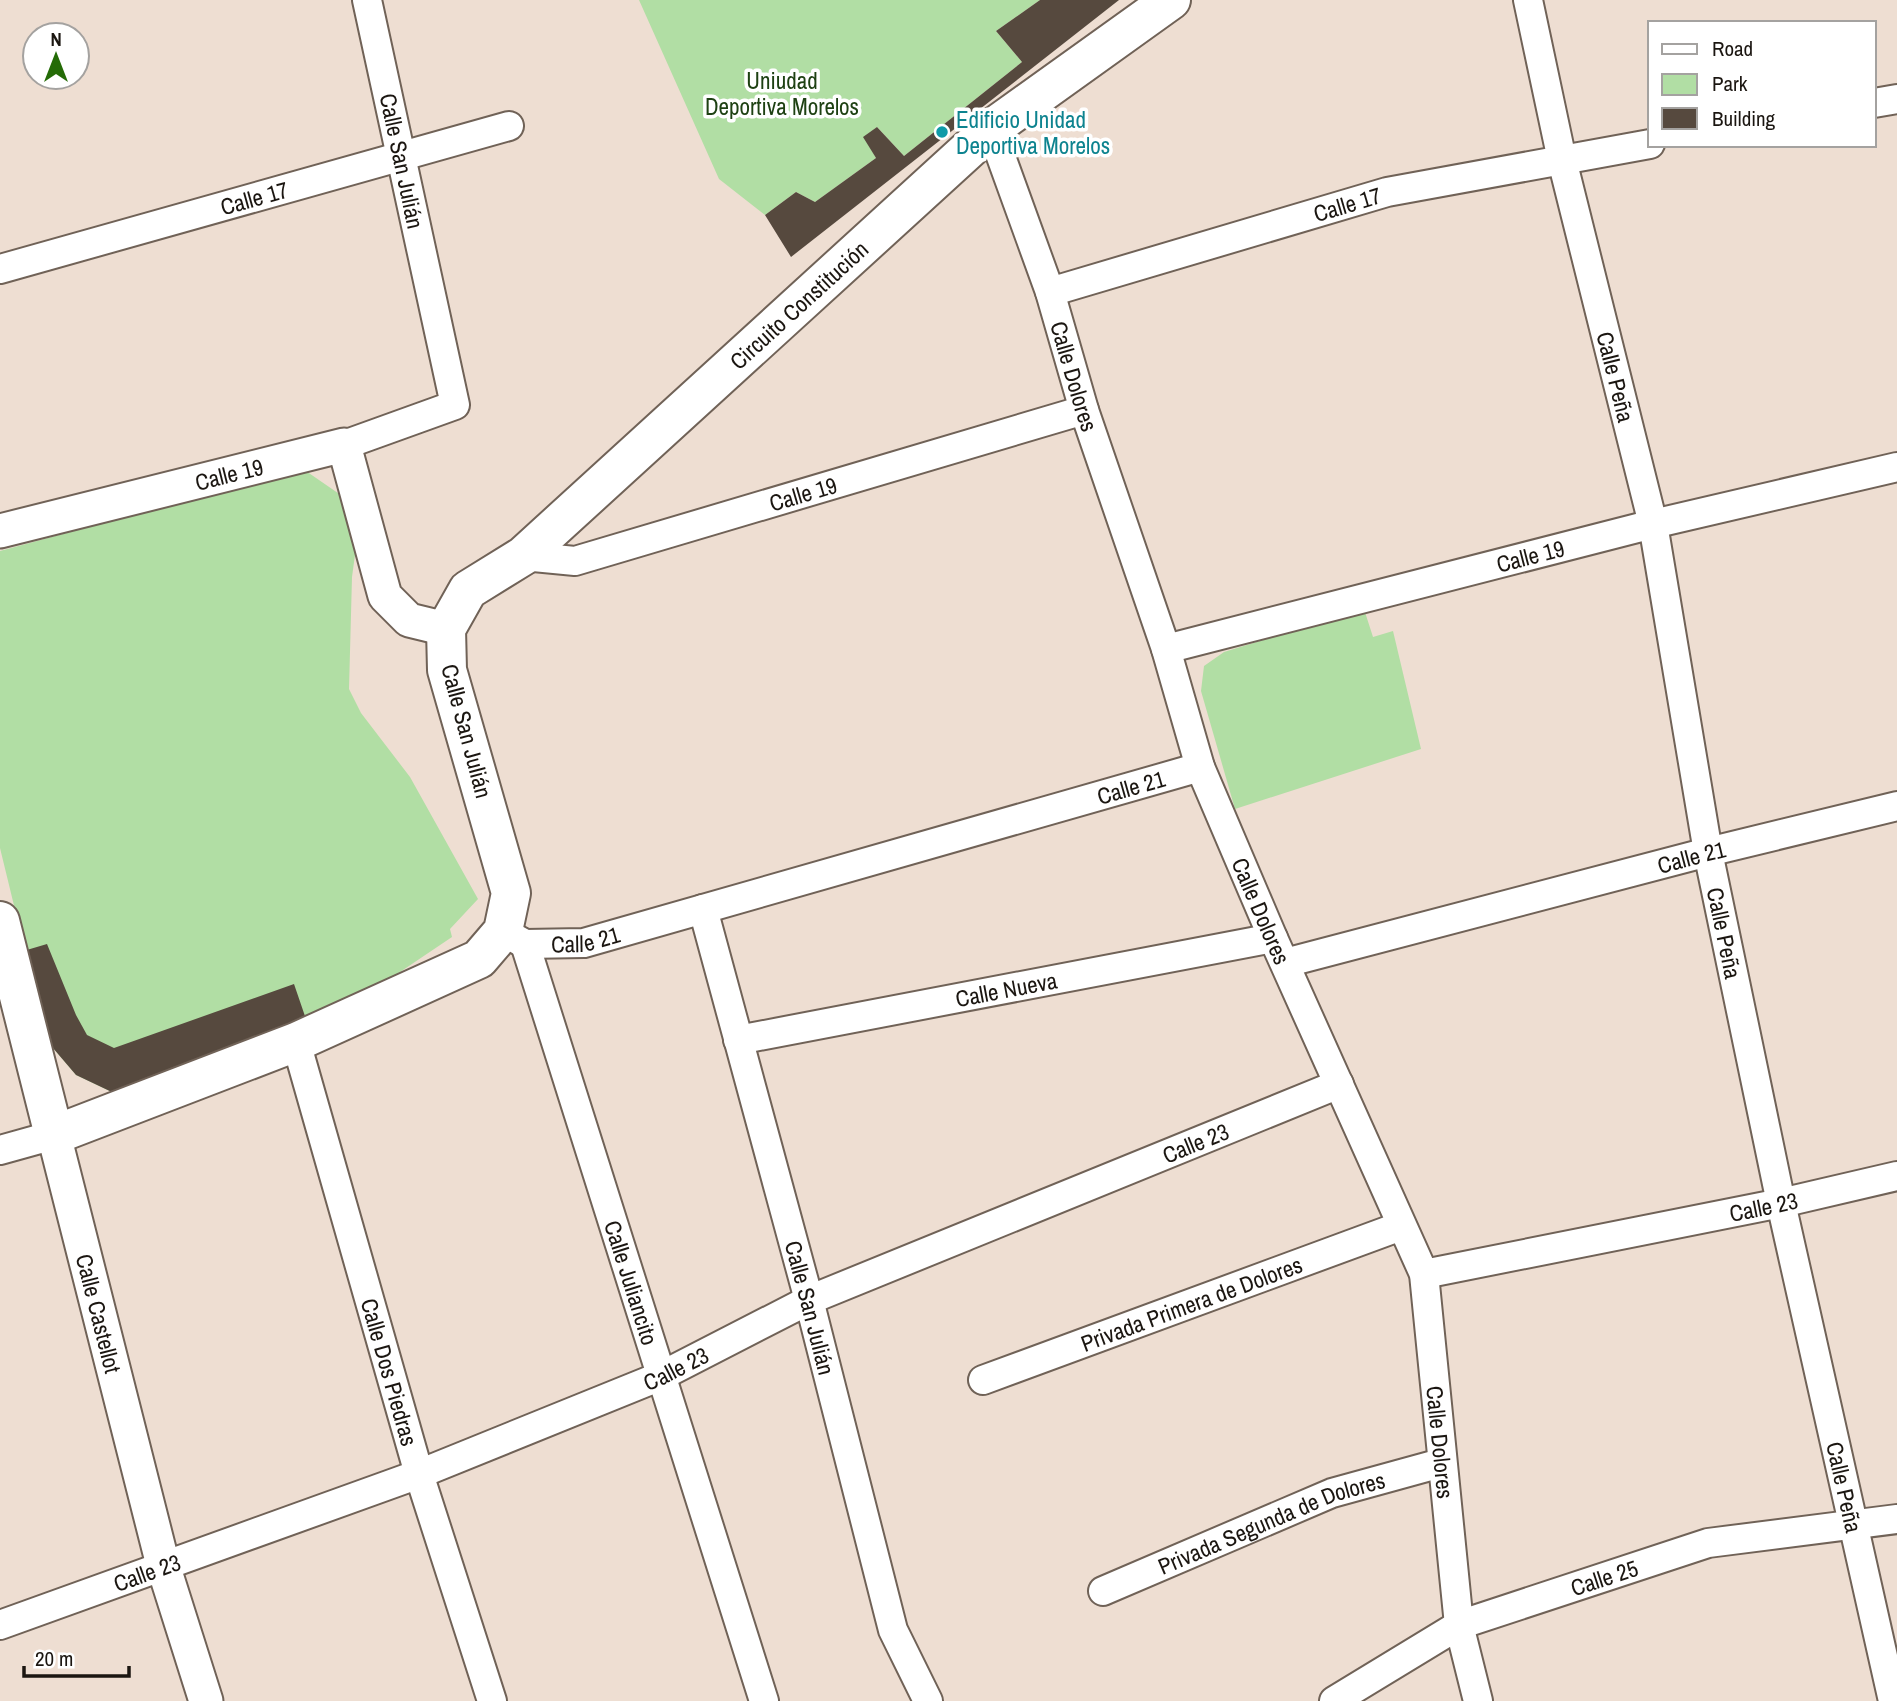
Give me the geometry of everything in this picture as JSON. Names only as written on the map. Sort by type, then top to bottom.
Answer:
[{"type":"main road","name":"Circuito Constitución","points":[[446,629],[468,590],[523,556],[991,129],[1171,0]]},
{"type":"main road","name":"Calle San Julián","points":[[446,629],[447,670],[511,893],[514,937]]},
{"type":"main road","name":"Calle Castellot","points":[[0,921],[54,1135]]},
{"type":"main road","points":[[54,1135],[296,1042],[479,958],[514,937]]},
{"type":"street","name":"Calle San Julián","points":[[367,0],[455,405]]},
{"type":"street","name":"Calle Peña","points":[[1528,0],[1562,160],[1653,524],[1708,852],[1781,1203],[1893,1701]]},
{"type":"street","points":[[1876,103],[1897,99]]},
{"type":"street","name":"Calle 17","points":[[0,269],[509,126]]},
{"type":"street","name":"Calle Dolores","points":[[991,129],[1050,292],[1084,410],[1166,649],[1200,767],[1424,1274],[1459,1625],[1478,1701]]},
{"type":"street","name":"Calle 17","points":[[1050,292],[1387,192],[1648,144]]},
{"type":"street","name":"Calle 19","points":[[0,531],[344,445],[455,405]]},
{"type":"street","name":"Calle 19","points":[[523,556],[575,561],[1084,410]]},
{"type":"street","points":[[344,445],[386,596],[409,620],[446,629]]},
{"type":"street","name":"Calle 19","points":[[1166,649],[1653,524],[1897,467]]},
{"type":"street","name":"Calle 21","points":[[514,937],[584,943],[1200,767]]},
{"type":"street","name":"Calle 21","points":[[1279,950],[1897,806]]},
{"type":"street","name":"Calle San Julián","points":[[703,909],[809,1300],[893,1630],[928,1701]]},
{"type":"street","name":"Calle Juliancito","points":[[514,937],[661,1376],[764,1701]]},
{"type":"street","name":"Calle Nueva","points":[[738,1040],[1279,950]]},
{"type":"street","name":"Calle Dos Piedras","points":[[296,1042],[419,1474],[492,1701]]},
{"type":"street","name":"Calle 23","points":[[0,1625],[419,1474],[661,1376],[809,1300],[1339,1084]]},
{"type":"street","points":[[0,1150],[54,1135]]},
{"type":"street","name":"Calle Castellot","points":[[54,1135],[163,1565],[206,1701]]},
{"type":"street","name":"Calle 23","points":[[1424,1274],[1781,1203],[1897,1176]]},
{"type":"street","name":"Privada Primera de Dolores","points":[[983,1380],[1401,1226]]},
{"type":"street","name":"Privada Segunda de Dolores","points":[[1103,1591],[1332,1493],[1441,1463]]},
{"type":"street","name":"Calle 25","points":[[1334,1701],[1459,1625],[1708,1544],[1897,1519]]},
{"type":"green space","name":"Uniudad Deportiva Morelos","points":[[639,0],[1040,0],[996,31],[1022,62],[904,156],[877,127],[864,137],[876,158],[815,202],[796,192],[765,215],[719,179]]},
{"type":"green space","points":[[303,469],[348,500],[357,540],[352,577],[349,689],[361,713],[410,777],[478,899],[450,929],[452,937],[296,1042],[116,1094],[76,1075],[47,1041],[0,848],[0,551]]},
{"type":"green space","points":[[1364,609],[1373,637],[1393,631],[1421,749],[1235,809],[1201,691],[1204,666],[1224,652]]},
{"type":"building","name":"Edificio Unidad Deportiva Morelos","points":[[1040,0],[1119,0],[791,257],[765,215],[796,192],[815,202],[876,158],[863,137],[877,127],[904,156],[1022,62],[996,31]]},
{"type":"building","points":[[47,944],[87,1035],[114,1048],[294,984],[307,1022],[116,1094],[76,1075],[47,1041],[20,952]]},
{"type":"place","name":"Edificio Unidad Deportiva Morelos","points":[[942,132]]}]
